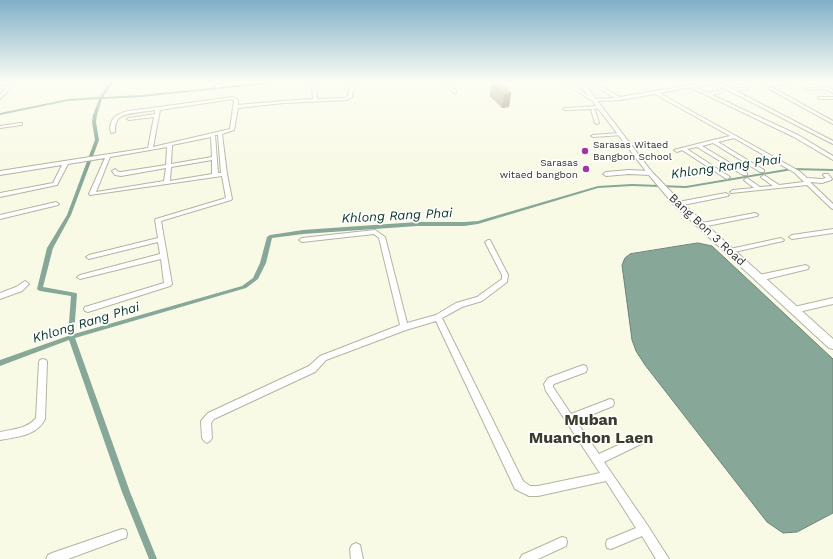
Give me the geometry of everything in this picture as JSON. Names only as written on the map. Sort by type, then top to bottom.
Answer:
[{"type":"main road","name":"Bang Bon 3 Road","points":[[601,108],[650,173],[678,204],[833,345]]},
{"type":"street","points":[[150,147],[158,108]]},
{"type":"street","points":[[113,132],[114,121],[120,115],[158,108]]},
{"type":"street","points":[[150,147],[170,145],[231,130],[236,108]]},
{"type":"street","points":[[565,109],[570,108]]},
{"type":"street","points":[[683,108],[797,172],[833,207]]},
{"type":"street","points":[[738,108],[775,124],[833,158]]},
{"type":"street","points":[[766,108],[833,143]]},
{"type":"street","points":[[806,108],[833,123]]},
{"type":"street","points":[[593,110],[596,120],[607,116]]},
{"type":"street","points":[[754,116],[763,114]]},
{"type":"street","points":[[129,119],[157,115]]},
{"type":"street","points":[[0,127],[20,124]]},
{"type":"street","points":[[0,173],[108,156],[232,128]]},
{"type":"street","points":[[88,309],[165,286],[168,282],[158,220],[229,199],[224,174],[220,133]]},
{"type":"street","points":[[213,134],[214,175]]},
{"type":"street","points":[[593,136],[620,134]]},
{"type":"street","points":[[677,150],[733,136]]},
{"type":"street","points":[[713,141],[763,174],[777,186]]},
{"type":"street","points":[[167,183],[170,145]]},
{"type":"street","points":[[698,145],[746,177],[758,188]]},
{"type":"street","points":[[683,148],[727,177]]},
{"type":"street","points":[[108,156],[92,194],[224,174]]},
{"type":"street","points":[[115,171],[117,174],[121,174],[214,158]]},
{"type":"street","points":[[0,195],[55,184],[66,162]]},
{"type":"street","points":[[606,174],[629,172],[650,173]]},
{"type":"street","points":[[733,192],[807,181],[826,180],[829,178],[826,176]]},
{"type":"street","points":[[678,204],[726,195]]},
{"type":"street","points":[[0,217],[56,204]]},
{"type":"street","points":[[702,225],[755,215]]},
{"type":"street","points":[[792,237],[833,231]]},
{"type":"street","points":[[302,240],[375,232],[380,233],[404,327]]},
{"type":"street","points":[[89,257],[160,239]]},
{"type":"street","points":[[730,251],[782,240]]},
{"type":"street","points":[[207,438],[206,421],[211,416],[312,369],[323,358],[404,327],[438,317],[459,305],[479,299],[505,280],[505,275],[488,242]]},
{"type":"street","points":[[80,277],[163,256]]},
{"type":"street","points":[[759,278],[806,268]]},
{"type":"street","points":[[0,296],[19,289],[25,284]]},
{"type":"street","points":[[794,310],[833,301]]},
{"type":"street","points":[[438,317],[519,485],[529,491],[538,491],[608,476]]},
{"type":"street","points":[[0,436],[23,431],[36,425],[40,419],[44,362]]},
{"type":"street","points":[[583,370],[548,384],[569,419],[663,559]]},
{"type":"street","points":[[569,419],[610,403]]},
{"type":"street","points":[[597,460],[640,440]]},
{"type":"street","points":[[611,544],[644,530]]},
{"type":"street","points":[[52,559],[122,534]]},
{"type":"street","points":[[526,559],[562,542]]},
{"type":"shaded area","points":[[698,243],[712,246],[833,359],[833,513],[797,532],[783,533],[767,522],[645,365],[636,351],[632,340],[622,265],[625,258],[630,254]]},
{"type":"waterway","points":[[0,114],[29,108]]},
{"type":"waterway","points":[[71,337],[74,294],[40,289],[50,248],[69,215],[97,140],[94,122],[97,108]]},
{"type":"waterway","name":"Khlong Rang Phai","points":[[71,337],[244,287],[255,279],[263,263],[270,237],[303,232],[417,224],[464,224],[478,222],[598,187],[632,185],[686,187],[792,169],[833,170]]},
{"type":"waterway","name":"Khlong Rang Phai","points":[[0,363],[71,337]]},
{"type":"waterway","points":[[71,337],[126,492],[153,559]]},
{"type":"place","name":"Sarasas Witaed Bangbon School","points":[[585,151]]},
{"type":"place","name":"Sarasas witaed bangbon","points":[[586,169]]},
{"type":"district","name":"Muban Muanchon Laen","points":[[591,429]]}]
